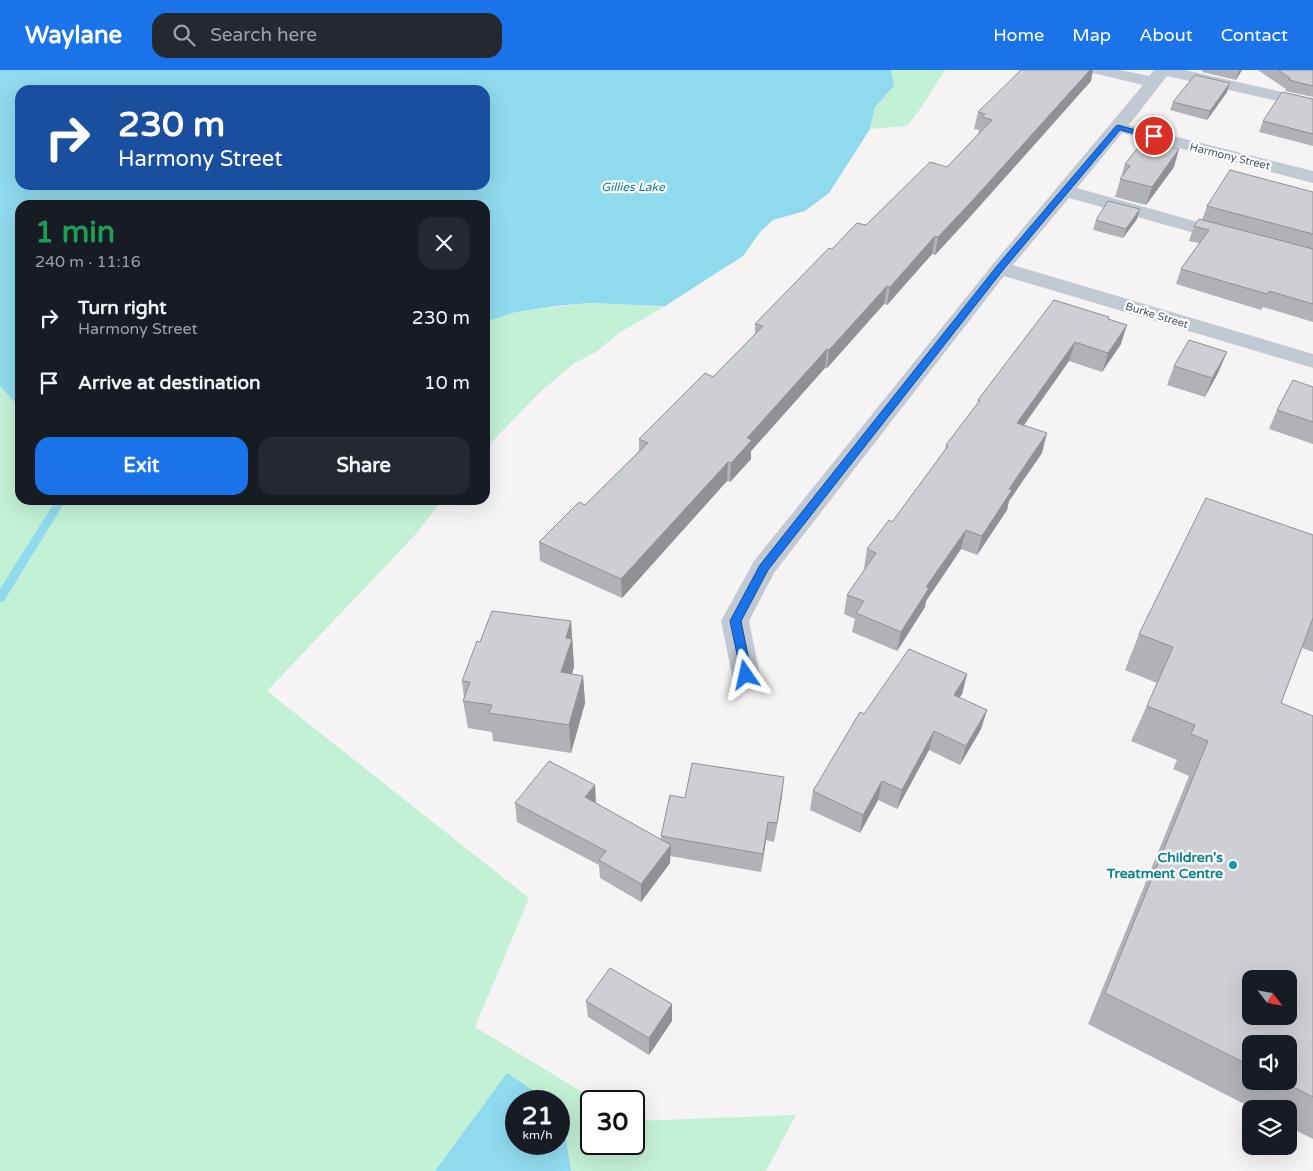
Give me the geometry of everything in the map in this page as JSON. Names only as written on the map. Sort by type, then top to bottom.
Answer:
[{"type":"street","points":[[1099,70],[1160,74],[1313,104]]},
{"type":"street","points":[[746,675],[736,621],[763,568],[1000,268],[1160,74]]},
{"type":"street","name":"Harmony Street","points":[[1118,127],[1313,177]]},
{"type":"street","points":[[1064,192],[1250,242]]},
{"type":"street","name":"Burke Street","points":[[1000,268],[1313,361]]},
{"type":"green space","points":[[891,70],[945,70],[907,126],[870,129],[875,107],[894,86]]},
{"type":"green space","points":[[589,303],[665,306],[619,333],[596,352],[573,364],[539,393],[490,444],[490,320],[516,312]]},
{"type":"green space","points":[[0,386],[15,402],[15,505],[438,505],[415,535],[267,691],[529,898],[475,1027],[580,1091],[580,1155],[645,1155],[645,1121],[796,1115],[766,1171],[0,1171]]},
{"type":"water","name":"Gillies Lake","points":[[0,70],[891,70],[894,86],[875,107],[870,129],[829,193],[805,211],[773,220],[760,232],[743,256],[665,306],[589,303],[516,312],[490,320],[490,200],[15,200],[15,402],[0,386]]},
{"type":"water","points":[[507,1073],[532,1090],[505,1090],[505,1155],[568,1155],[571,1171],[435,1171]]},
{"type":"building","points":[[1021,70],[1090,70],[972,201],[938,237],[935,236],[890,287],[887,286],[829,350],[827,349],[747,438],[752,440],[731,463],[728,462],[621,579],[539,542],[579,502],[585,505],[648,443],[639,439],[705,373],[713,377],[763,326],[755,324],[829,248],[832,249],[857,223],[866,225],[930,162],[947,167],[992,120],[982,117],[985,114],[978,112]]},
{"type":"building","points":[[1278,70],[1313,70],[1313,86],[1289,80],[1290,78]]},
{"type":"building","points":[[1195,75],[1230,83],[1210,111],[1173,102]]},
{"type":"building","points":[[1282,92],[1313,99],[1313,134],[1263,121]]},
{"type":"building","points":[[1144,140],[1179,149],[1152,187],[1120,179],[1130,166],[1125,164]]},
{"type":"building","points":[[1230,170],[1313,192],[1313,234],[1207,206]]},
{"type":"building","points":[[1108,201],[1140,209],[1126,229],[1096,220]]},
{"type":"building","points":[[1199,219],[1313,249],[1313,304],[1269,291],[1267,294],[1181,269],[1209,230],[1194,226]]},
{"type":"building","points":[[1054,300],[1109,317],[1108,319],[1127,325],[1108,353],[1075,342],[1017,423],[1047,433],[1009,489],[1012,490],[982,536],[966,530],[926,587],[929,588],[901,632],[856,613],[864,601],[847,595],[876,553],[867,549],[889,520],[892,522],[980,400],[978,400]]},
{"type":"building","points":[[1189,340],[1227,352],[1212,378],[1174,366]]},
{"type":"building","points":[[1293,380],[1313,387],[1313,422],[1277,410]]},
{"type":"building","name":"Children's Treatment Centre","points":[[1206,498],[1313,535],[1313,618],[1281,703],[1313,716],[1313,1097],[1297,1089],[1297,1035],[1242,1035],[1242,1062],[1105,993],[1208,741],[1191,734],[1195,725],[1147,706],[1173,647],[1139,634]]},
{"type":"building","points":[[492,611],[571,621],[566,638],[572,639],[561,672],[583,676],[569,725],[489,713],[492,705],[463,701],[470,682],[462,681],[477,641],[480,642]]},
{"type":"building","points":[[909,649],[967,674],[954,695],[987,710],[966,746],[934,731],[902,790],[882,781],[863,815],[813,791],[860,712],[864,714]]},
{"type":"building","points":[[549,761],[595,785],[585,797],[671,845],[641,884],[599,860],[606,851],[515,803]]},
{"type":"building","points":[[692,763],[784,777],[777,823],[768,822],[763,854],[661,836],[670,795],[685,798]]},
{"type":"building","points":[[610,968],[672,1004],[649,1038],[586,1001]]},
{"type":"waterway","points":[[0,598],[58,505]]},
{"type":"place","name":"Children's Treatment Centre","points":[[1233,865]]},
{"type":"route","points":[[746,675],[736,621],[763,568],[1000,268],[1118,127],[1154,136]]}]
